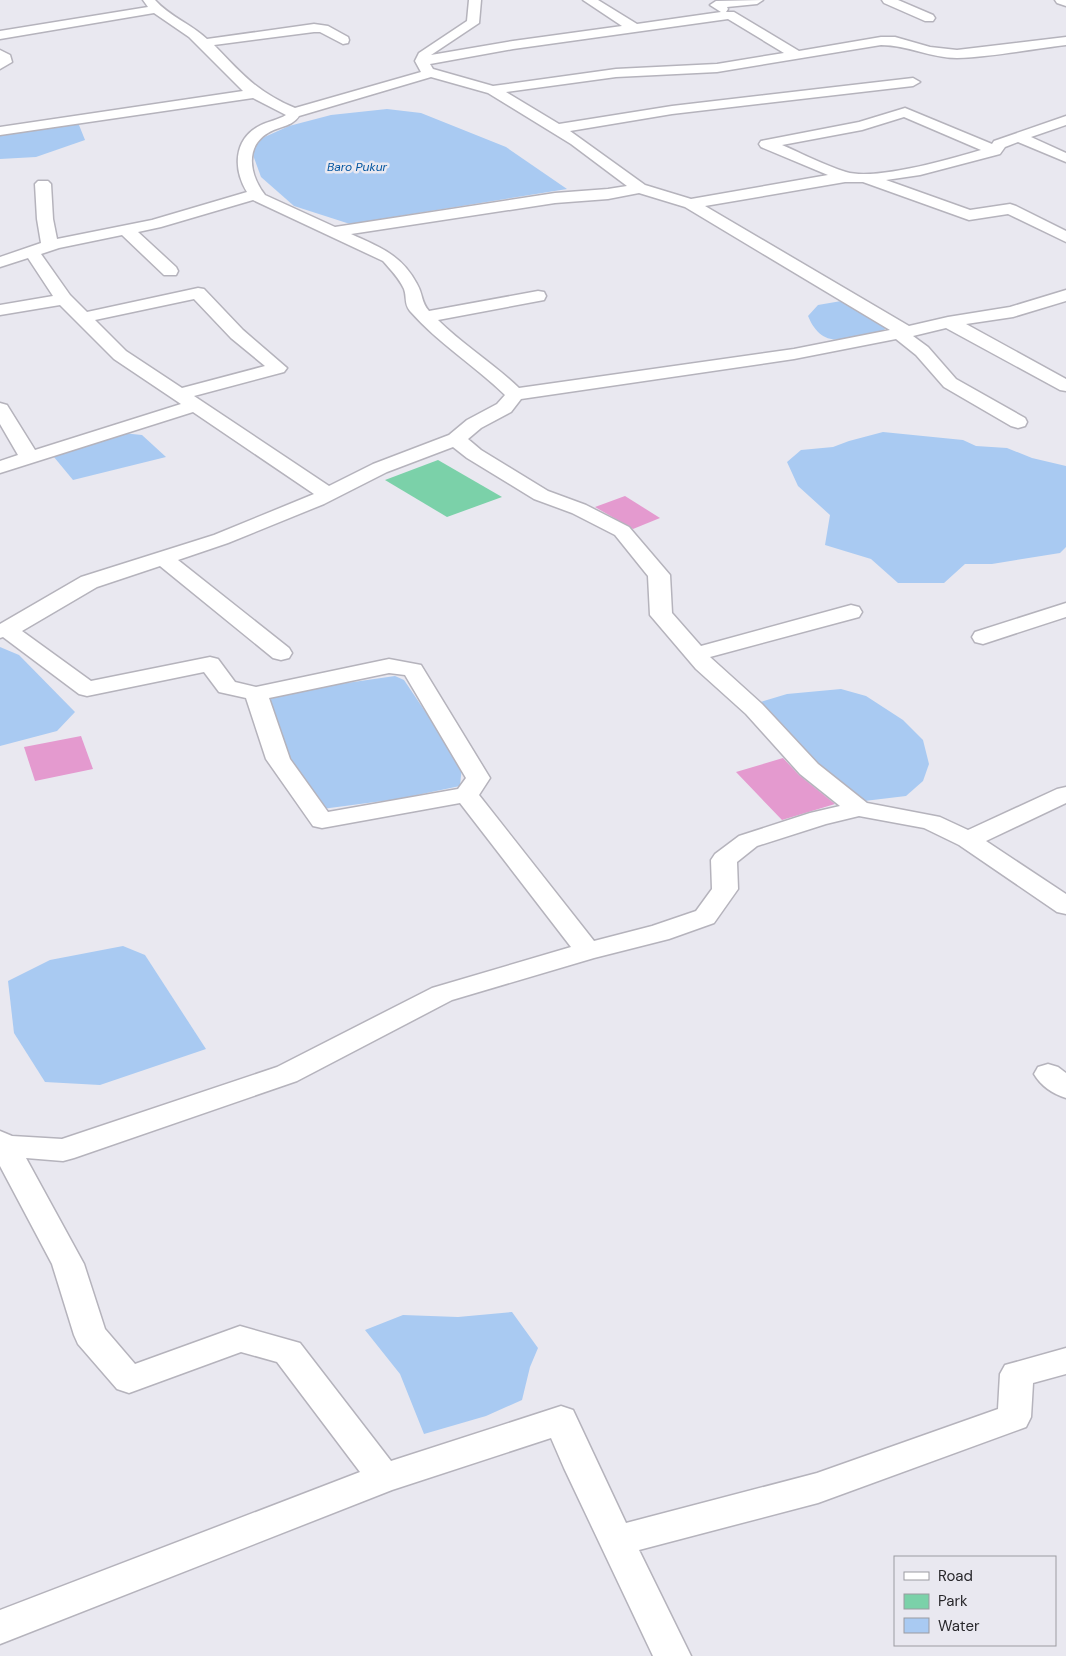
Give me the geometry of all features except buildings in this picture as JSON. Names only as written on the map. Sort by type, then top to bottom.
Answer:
[{"type":"street","points":[[475,0],[474,23],[434,46],[426,53],[426,75],[294,113],[293,116],[286,120],[260,131],[249,144],[243,158],[251,189],[260,198],[389,258],[404,274],[413,291],[414,305],[425,317],[443,335],[492,372],[516,394]]},
{"type":"street","points":[[589,0],[634,28]]},
{"type":"street","points":[[757,0],[716,5],[799,56]]},
{"type":"street","points":[[888,0],[929,18]]},
{"type":"street","points":[[1061,0],[1066,2]]},
{"type":"street","points":[[0,35],[153,5],[186,28],[256,93],[274,105],[294,113]]},
{"type":"street","points":[[425,66],[634,28],[730,15]]},
{"type":"street","points":[[203,43],[314,28],[323,28],[343,40]]},
{"type":"street","points":[[492,90],[616,73],[717,68],[881,41],[909,44],[936,52],[957,54],[1066,41]]},
{"type":"street","points":[[0,54],[5,58],[5,62],[0,65]]},
{"type":"street","points":[[425,66],[492,90],[618,170],[640,188],[690,204],[838,290],[903,333],[950,384],[1018,422]]},
{"type":"street","points":[[556,129],[672,110],[913,82]]},
{"type":"street","points":[[860,89],[905,112],[995,151]]},
{"type":"street","points":[[0,131],[256,93]]},
{"type":"street","points":[[845,177],[766,144],[862,126],[905,112]]},
{"type":"street","points":[[868,179],[995,151],[999,144],[1066,120]]},
{"type":"street","points":[[1020,138],[1066,158]]},
{"type":"street","points":[[690,204],[845,177],[868,179],[969,216],[1010,209],[1066,237]]},
{"type":"street","points":[[43,184],[45,219],[50,246]]},
{"type":"street","points":[[333,232],[555,198],[608,194],[640,188]]},
{"type":"street","points":[[0,262],[50,246],[155,224],[256,194]]},
{"type":"street","points":[[1046,227],[1066,222]]},
{"type":"street","points":[[126,230],[170,271]]},
{"type":"street","points":[[32,252],[64,299],[120,356],[327,494]]},
{"type":"street","points":[[83,318],[198,293],[237,334],[278,368],[177,395]]},
{"type":"street","points":[[256,694],[278,759],[322,821],[466,795],[478,778],[413,670],[389,666],[256,694],[227,688],[210,664],[87,689],[3,630],[89,582],[220,539],[327,494],[380,468],[456,439],[474,424],[504,408],[516,394],[794,354],[903,333],[948,322],[1013,312],[1066,295]]},
{"type":"street","points":[[425,317],[538,296]]},
{"type":"street","points":[[0,310],[64,299]]},
{"type":"street","points":[[948,322],[1066,386]]},
{"type":"street","points":[[0,467],[194,406]]},
{"type":"street","points":[[0,409],[30,458]]},
{"type":"street","points":[[456,439],[474,454],[541,495],[604,520],[622,532],[660,575],[660,615],[679,633],[704,664],[754,709],[809,769],[859,809]]},
{"type":"street","points":[[163,558],[281,653]]},
{"type":"street","points":[[982,637],[1066,610]]},
{"type":"street","points":[[696,654],[851,612]]},
{"type":"street","points":[[968,840],[1066,794]]},
{"type":"street","points":[[466,795],[588,951]]},
{"type":"street","points":[[2,1144],[63,1150],[287,1074],[442,994],[588,951],[660,934],[705,917],[725,889],[724,860],[748,841],[819,818],[859,809],[931,822],[968,840],[1066,906]]},
{"type":"street","points":[[2,1144],[68,1264],[90,1335],[129,1380],[240,1339],[288,1352],[384,1478]]},
{"type":"street","points":[[616,1541],[818,1488],[1014,1417],[1017,1374],[1066,1361]]},
{"type":"street","points":[[0,1627],[384,1478],[561,1420],[581,1468],[672,1656]]},
{"type":"green space","points":[[438,460],[502,497],[447,517],[385,480]]},
{"type":"water","name":"Baro Pukur","points":[[387,109],[421,113],[506,147],[567,189],[350,224],[294,206],[261,177],[249,144],[289,126],[331,115]]},
{"type":"water","points":[[77,120],[85,140],[36,157],[0,159],[0,133]]},
{"type":"water","points":[[847,300],[887,327],[874,335],[842,340],[828,338],[817,331],[808,316],[818,305]]},
{"type":"water","points":[[113,432],[142,435],[166,457],[73,480],[49,451]]},
{"type":"water","points":[[883,432],[963,440],[976,446],[1007,448],[1032,458],[1066,466],[1066,547],[1060,553],[992,564],[965,564],[944,583],[898,583],[871,559],[825,545],[830,515],[798,486],[787,462],[801,450],[833,447]]},
{"type":"water","points":[[0,647],[19,655],[75,712],[57,731],[0,746]]},
{"type":"water","points":[[395,676],[404,680],[462,766],[460,786],[398,799],[322,809],[301,782],[264,711],[263,701],[305,689]]},
{"type":"water","points":[[841,689],[866,696],[903,720],[923,740],[929,764],[923,781],[906,796],[856,802],[757,703],[787,694]]},
{"type":"water","points":[[123,946],[145,955],[206,1049],[100,1085],[45,1082],[14,1033],[8,981],[50,960]]},
{"type":"water","points":[[512,1312],[538,1348],[530,1367],[522,1400],[486,1416],[424,1434],[400,1374],[365,1330],[403,1315],[458,1317]]}]
